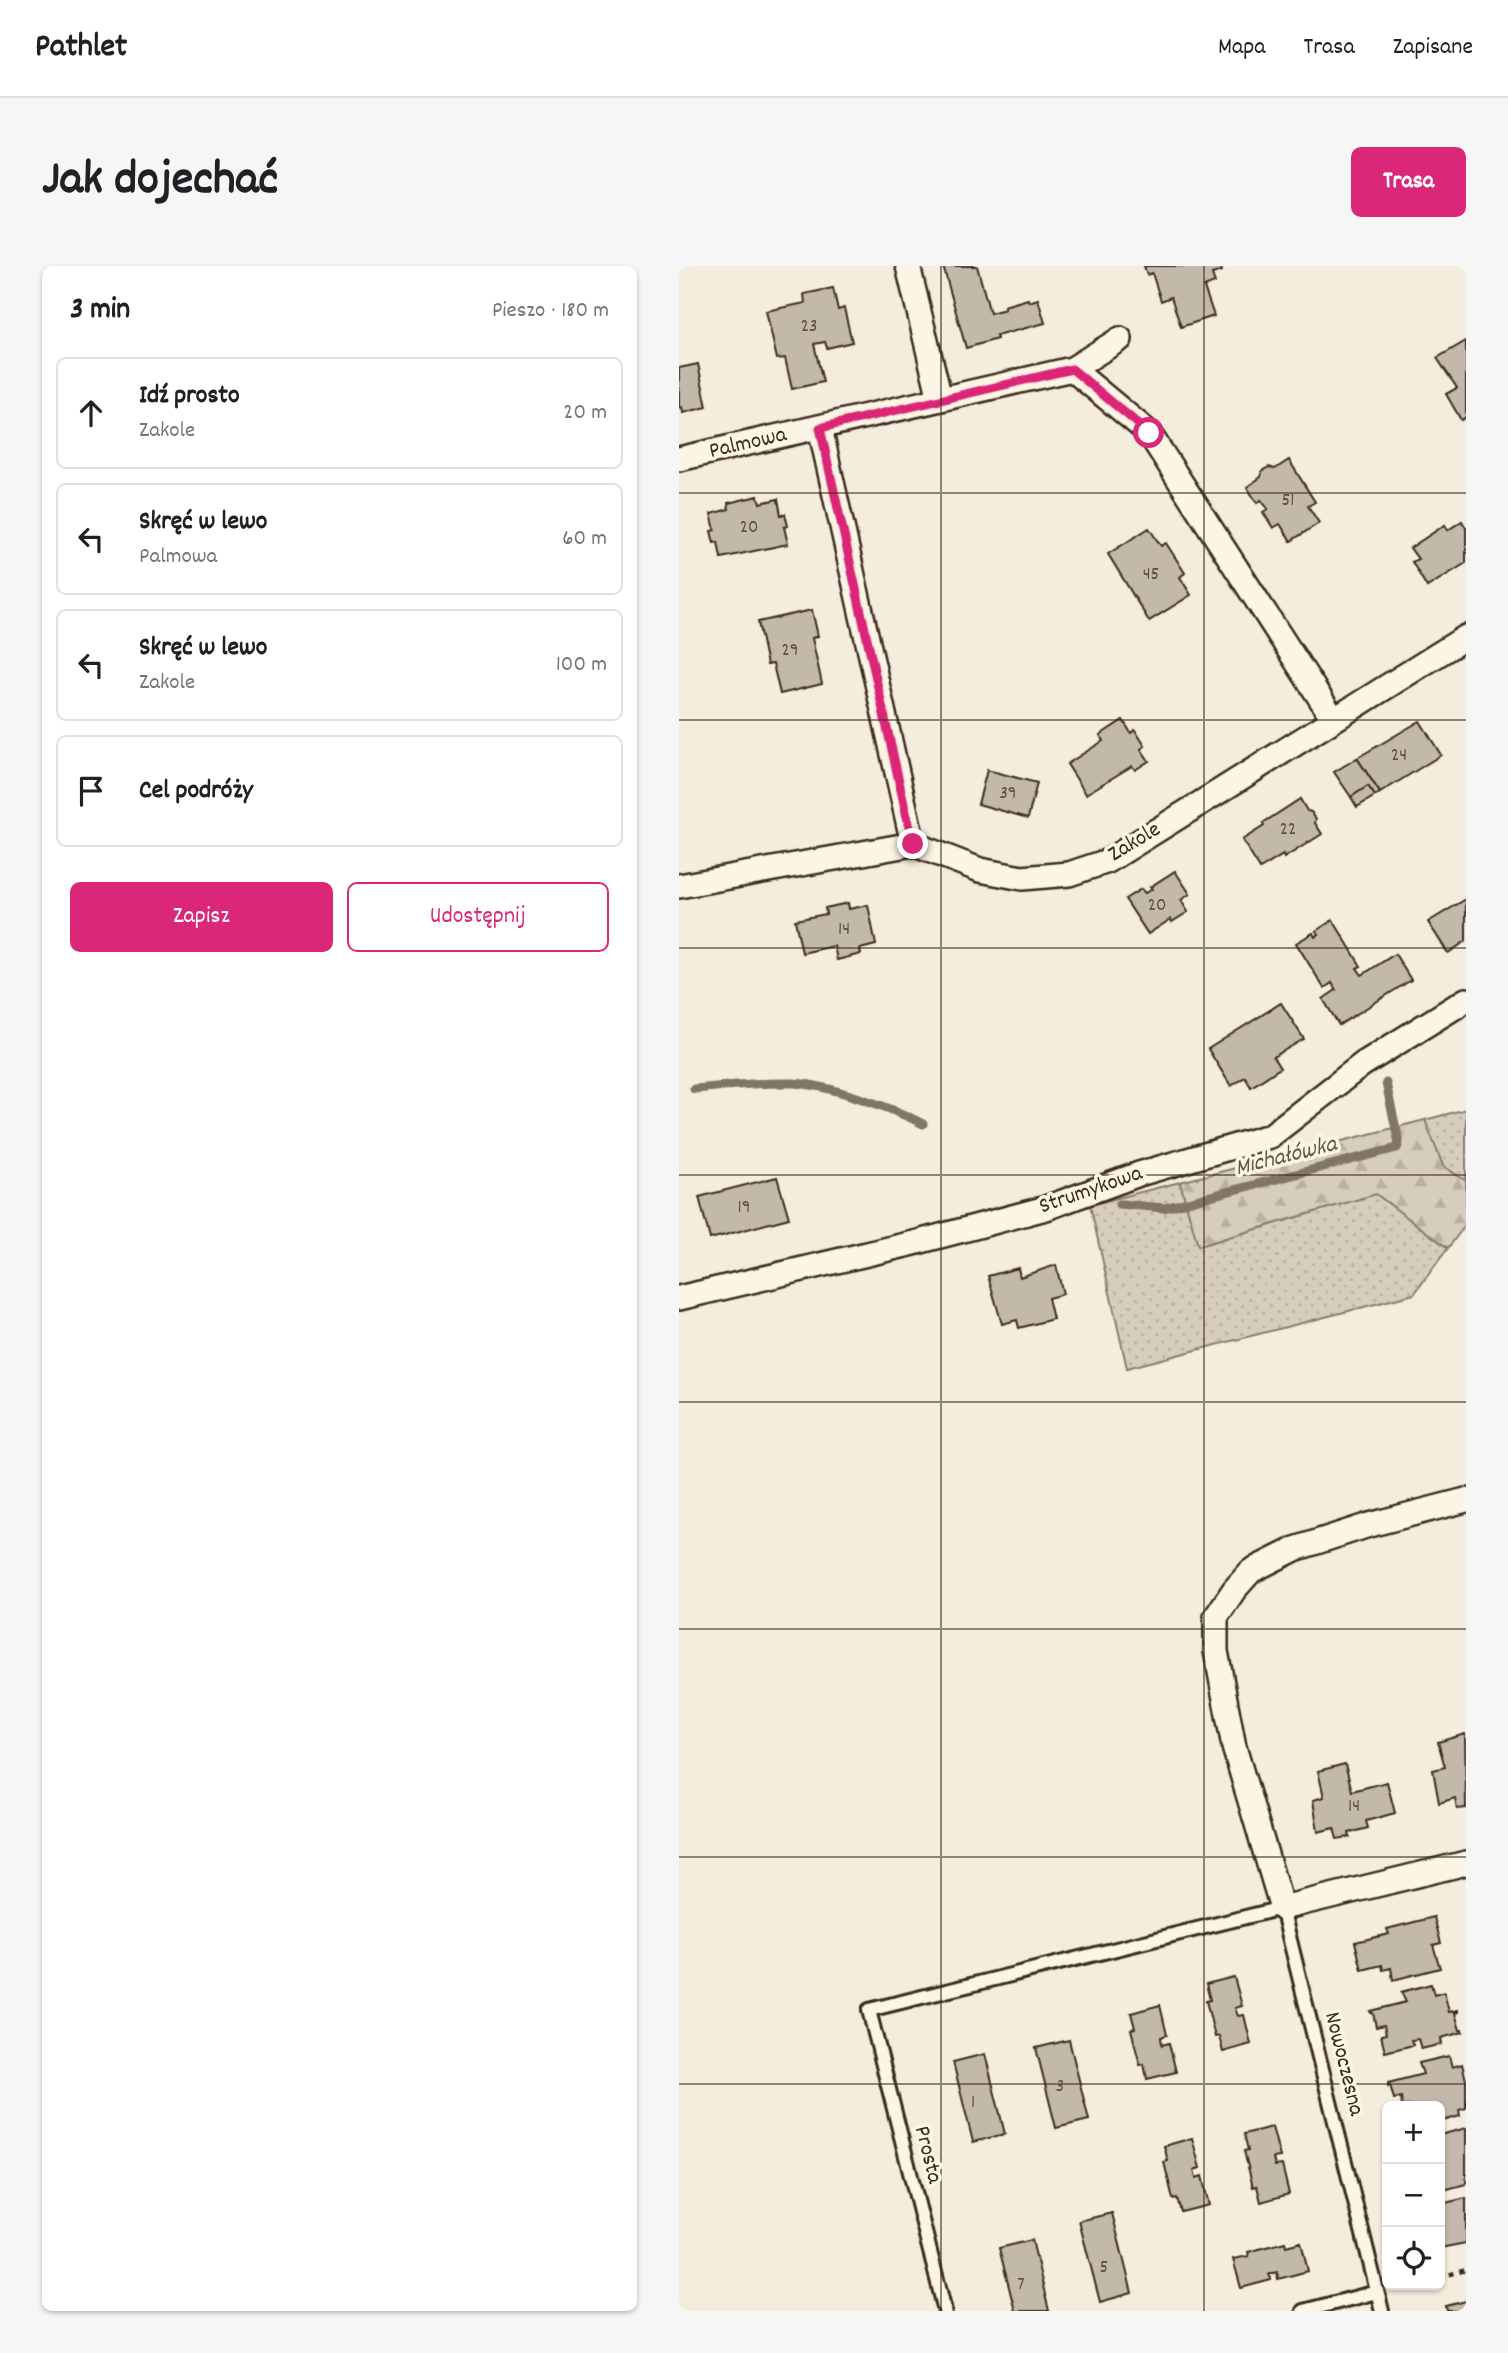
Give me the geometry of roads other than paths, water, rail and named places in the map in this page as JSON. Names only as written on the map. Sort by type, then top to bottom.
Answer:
[{"type":"street","points":[[908,266],[940,400]]},
{"type":"street","name":"Palmowa","points":[[679,460],[1072,369],[1121,340]]},
{"type":"street","points":[[1072,369],[1149,433],[1333,718]]},
{"type":"street","points":[[679,886],[913,844],[820,428]]},
{"type":"street","name":"Zakole","points":[[913,844],[979,870],[1023,878],[1069,874],[1108,860],[1466,636]]},
{"type":"street","name":"Strumykowa","points":[[679,1298],[1046,1208],[1139,1174],[1270,1136],[1363,1065],[1466,1000]]},
{"type":"street","points":[[1466,1500],[1369,1525],[1295,1549],[1251,1571],[1216,1617],[1216,1651],[1234,1747],[1282,1908],[1466,1863]]},
{"type":"lane","name":"Prosta","points":[[946,2311],[869,2010],[1282,1908]]},
{"type":"lane","name":"Nowoczesna","points":[[1282,1908],[1382,2311]]},
{"type":"lane","points":[[1303,2311],[1377,2292]]},
{"type":"waterway","name":"Michałówka","points":[[1119,1204],[1164,1208],[1397,1148],[1399,1143],[1386,1083]]},
{"type":"waterway","name":"Michałówka","points":[[694,1089],[743,1084],[807,1084],[859,1098],[923,1124]]}]
